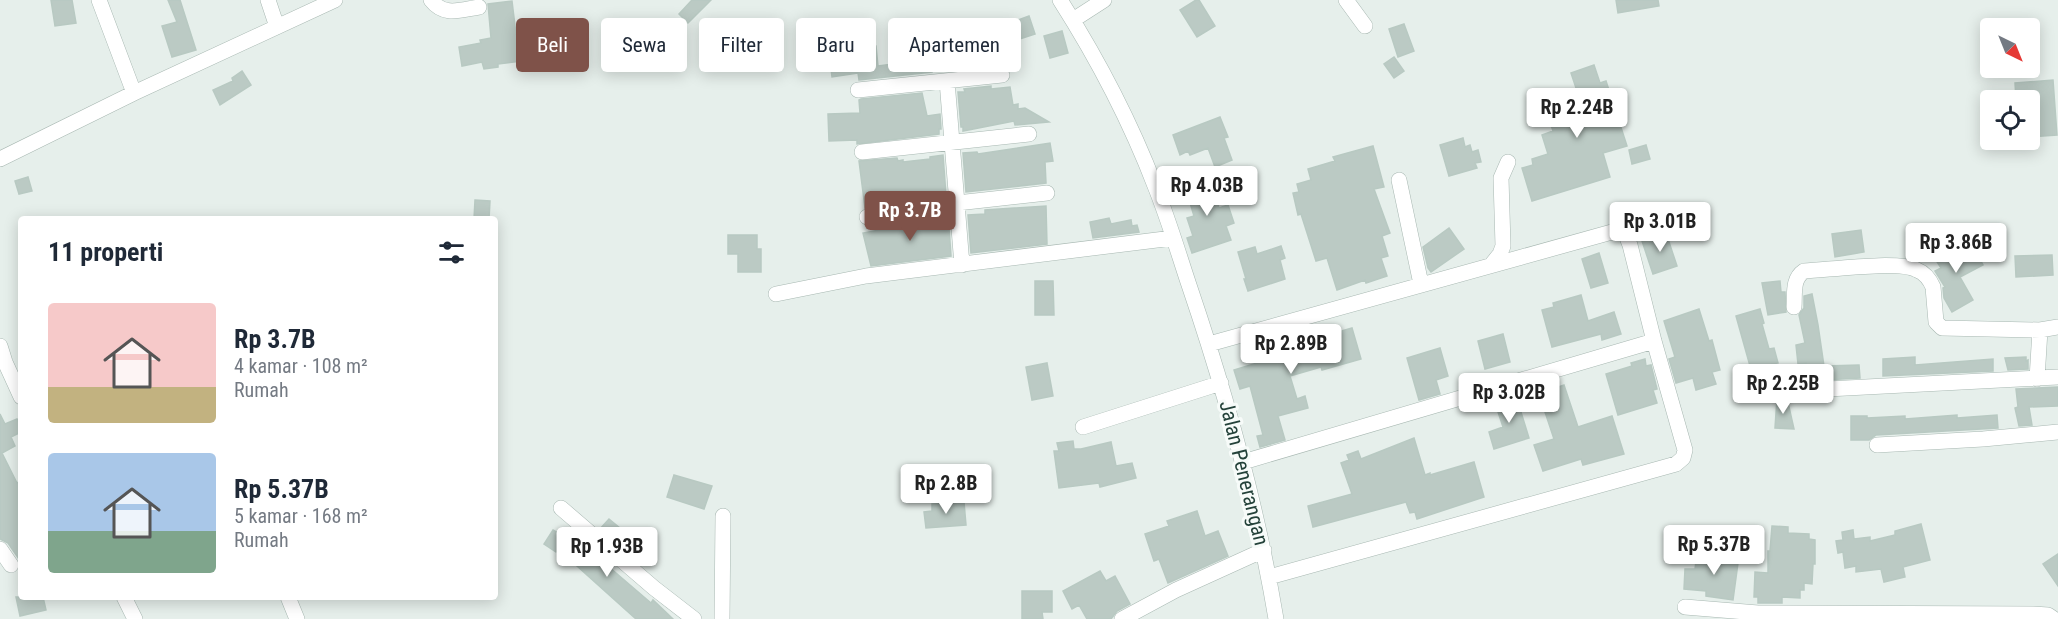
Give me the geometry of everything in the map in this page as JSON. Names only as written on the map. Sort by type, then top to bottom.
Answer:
[{"type":"street","points":[[99,0],[134,93]]},
{"type":"street","points":[[268,0],[277,27]]},
{"type":"street","points":[[0,159],[134,93],[335,0]]},
{"type":"street","points":[[431,0],[436,7],[445,11],[479,7]]},
{"type":"street","name":"Jalan Penerangan","points":[[1060,0],[1140,149],[1157,189],[1209,344],[1243,462],[1276,619]]},
{"type":"street","points":[[1072,20],[1104,0]]},
{"type":"street","points":[[1346,0],[1365,26]]},
{"type":"street","points":[[858,90],[1002,75]]},
{"type":"street","points":[[947,81],[962,265]]},
{"type":"street","points":[[862,152],[1029,134]]},
{"type":"street","points":[[1492,264],[1503,250],[1502,178],[1508,162]]},
{"type":"street","points":[[1399,180],[1422,284]]},
{"type":"street","points":[[867,217],[957,203],[1047,193]]},
{"type":"street","points":[[1209,344],[1619,230],[1626,235],[1630,245],[1685,450],[1681,461],[1269,577]]},
{"type":"street","points":[[776,294],[866,276],[1173,238]]},
{"type":"street","points":[[1794,307],[1796,282],[1804,271],[1893,265],[1917,269],[1931,282],[1936,322],[1942,328],[2040,330],[2058,327]]},
{"type":"street","points":[[2037,379],[2040,330]]},
{"type":"street","points":[[1243,462],[1654,341]]},
{"type":"street","points":[[0,345],[18,390]]},
{"type":"street","points":[[1808,390],[2058,377]]},
{"type":"street","points":[[1083,427],[1221,383]]},
{"type":"street","points":[[1877,445],[1983,440],[2058,432]]},
{"type":"street","points":[[561,508],[654,588],[694,619]]},
{"type":"street","points":[[722,619],[723,516]]},
{"type":"street","points":[[0,549],[11,566]]},
{"type":"street","points":[[1122,619],[1176,590],[1263,550]]},
{"type":"street","points":[[126,600],[135,619]]},
{"type":"street","points":[[289,600],[297,619]]},
{"type":"street","points":[[1685,607],[1758,613],[1878,617],[2033,614],[2048,615],[2054,619]]},
{"type":"building","points":[[51,0],[72,0],[76,23],[55,26]]},
{"type":"building","points":[[168,0],[180,0],[196,50],[172,57],[162,26],[177,22]]},
{"type":"building","points":[[692,0],[711,0],[688,23],[687,18],[679,14]]},
{"type":"building","points":[[1199,0],[1215,26],[1197,37],[1180,10]]},
{"type":"building","points":[[1616,0],[1658,0],[1659,6],[1618,13]]},
{"type":"building","points":[[512,1],[516,34],[516,62],[484,69],[482,62],[462,66],[459,47],[481,43],[480,40],[491,38],[488,4]]},
{"type":"building","points":[[1029,16],[1035,34],[1021,39],[1021,19]]},
{"type":"building","points":[[1404,24],[1414,51],[1398,57],[1389,29]]},
{"type":"building","points":[[1062,31],[1068,53],[1050,58],[1044,36]]},
{"type":"building","points":[[876,46],[878,66],[888,65],[888,72],[932,72],[859,80],[858,73],[832,77],[831,72],[876,72]]},
{"type":"building","points":[[1394,57],[1404,71],[1394,78],[1384,64]]},
{"type":"building","points":[[1594,65],[1600,83],[1606,81],[1627,146],[1603,153],[1610,177],[1532,201],[1522,168],[1533,165],[1532,159],[1548,154],[1542,135],[1553,131],[1546,110],[1565,103],[1563,96],[1577,91],[1571,73]]},
{"type":"building","points":[[242,71],[251,85],[220,105],[213,90],[233,81],[232,78]]},
{"type":"building","points":[[2053,80],[2057,135],[2040,136],[2040,90],[2015,90],[2015,83]]},
{"type":"building","points":[[991,86],[991,89],[1010,87],[1013,105],[1018,104],[1018,109],[1025,108],[1049,122],[1015,125],[1014,121],[963,131],[958,92],[965,92],[964,89]]},
{"type":"building","points":[[922,93],[927,116],[940,114],[939,134],[857,144],[857,140],[829,141],[828,114],[860,113],[859,100],[861,99]]},
{"type":"building","points":[[1220,117],[1228,137],[1224,138],[1232,160],[1215,167],[1208,148],[1190,155],[1188,151],[1180,155],[1173,135]]},
{"type":"building","points":[[1463,138],[1465,147],[1470,145],[1472,152],[1478,150],[1481,162],[1475,163],[1477,168],[1449,176],[1440,145]]},
{"type":"building","points":[[1050,143],[1053,161],[1045,162],[1046,183],[966,192],[963,153],[977,152],[978,154]]},
{"type":"building","points":[[1646,145],[1650,159],[1632,164],[1629,150]]},
{"type":"building","points":[[1373,146],[1384,187],[1374,189],[1390,233],[1382,236],[1388,256],[1381,258],[1387,276],[1366,283],[1365,280],[1337,290],[1327,258],[1316,261],[1301,214],[1298,215],[1293,193],[1299,192],[1297,184],[1311,180],[1308,169],[1335,161],[1333,157]]},
{"type":"building","points":[[943,155],[946,195],[865,208],[859,161],[897,158],[898,161],[903,160],[903,162]]},
{"type":"building","points":[[28,177],[32,191],[19,194],[15,181]]},
{"type":"building","points":[[1210,178],[1219,208],[1228,205],[1234,223],[1226,226],[1231,240],[1192,253],[1187,238],[1193,236],[1187,218],[1194,216],[1185,186]]},
{"type":"building","points":[[475,200],[490,201],[489,216],[474,216]]},
{"type":"building","points":[[1046,206],[1047,244],[971,253],[968,215],[985,214],[985,210]]},
{"type":"building","points":[[948,214],[951,256],[871,266],[863,233],[927,221],[927,218]]},
{"type":"building","points":[[1109,218],[1111,224],[1131,220],[1132,226],[1137,225],[1139,232],[1093,238],[1090,222]]},
{"type":"building","points":[[1449,228],[1464,249],[1431,272],[1423,247]]},
{"type":"building","points":[[1861,230],[1864,252],[1835,257],[1832,234]]},
{"type":"building","points":[[1666,233],[1677,266],[1653,274],[1642,241]]},
{"type":"building","points":[[728,235],[757,235],[757,249],[761,249],[761,272],[738,272],[738,254],[728,254]]},
{"type":"building","points":[[1960,241],[1967,253],[1974,248],[1983,265],[1960,277],[1973,300],[1952,312],[1944,298],[1943,288],[1945,287],[1935,271],[1941,268],[1934,257]]},
{"type":"building","points":[[1281,246],[1285,258],[1280,260],[1285,279],[1248,291],[1238,252],[1255,247],[1257,254]]},
{"type":"building","points":[[1599,253],[1608,283],[1591,288],[1582,259]]},
{"type":"building","points":[[2052,255],[2053,275],[2016,277],[2015,256]]},
{"type":"building","points":[[1035,281],[1053,281],[1054,315],[1035,315]]},
{"type":"building","points":[[1780,281],[1781,292],[1785,292],[1786,312],[1768,315],[1762,283]]},
{"type":"building","points":[[1812,294],[1824,366],[1859,365],[1860,378],[1806,381],[1806,363],[1798,364],[1796,345],[1805,343],[1799,315],[1804,308],[1804,296]]},
{"type":"building","points":[[1581,295],[1588,321],[1614,312],[1621,334],[1602,340],[1601,334],[1552,347],[1542,310],[1554,307],[1553,303]]},
{"type":"building","points":[[1699,309],[1709,341],[1712,340],[1720,370],[1712,372],[1716,384],[1696,390],[1693,378],[1676,383],[1669,359],[1675,357],[1664,321]]},
{"type":"building","points":[[1760,309],[1769,349],[1774,348],[1778,363],[1772,364],[1773,368],[1752,373],[1736,316]]},
{"type":"building","points":[[1352,328],[1361,359],[1290,376],[1297,399],[1305,396],[1308,408],[1278,416],[1285,440],[1260,447],[1257,436],[1263,435],[1250,386],[1240,389],[1234,370],[1257,363],[1253,352],[1269,346],[1310,334],[1311,340]]},
{"type":"building","points":[[1503,334],[1510,362],[1485,369],[1478,341]]},
{"type":"building","points":[[1440,348],[1448,376],[1436,380],[1440,394],[1419,400],[1407,358]]},
{"type":"building","points":[[1915,357],[1915,365],[1993,359],[1993,371],[1883,376],[1883,359]]},
{"type":"building","points":[[2026,357],[2028,369],[2008,370],[2005,358]]},
{"type":"building","points":[[1645,359],[1646,366],[1651,365],[1657,389],[1653,390],[1657,403],[1618,415],[1606,374],[1632,366],[1631,363]]},
{"type":"building","points":[[1047,363],[1053,396],[1032,400],[1026,367]]},
{"type":"building","points":[[1564,385],[1578,427],[1612,416],[1624,454],[1583,465],[1581,459],[1543,471],[1534,445],[1554,439],[1539,394]]},
{"type":"building","points":[[2058,387],[2058,406],[2029,407],[2032,425],[2019,426],[2015,408],[2018,407],[2016,389]]},
{"type":"building","points":[[1516,396],[1529,438],[1494,449],[1489,432],[1503,427],[1495,403]]},
{"type":"building","points":[[1777,398],[1787,398],[1794,429],[1775,428]]},
{"type":"building","points":[[0,414],[5,424],[17,419],[18,421],[18,434],[11,437],[15,446],[2,453],[18,482],[18,558],[8,543],[0,539]]},
{"type":"building","points":[[1957,415],[1957,418],[1997,415],[1998,428],[1876,435],[1869,440],[1851,440],[1851,416],[1867,416],[1867,418],[1905,416],[1905,419]]},
{"type":"building","points":[[1414,438],[1425,475],[1474,462],[1484,497],[1417,519],[1415,512],[1410,513],[1406,502],[1313,527],[1308,506],[1352,494],[1341,463],[1349,460],[1347,455],[1358,451],[1361,459]]},
{"type":"building","points":[[1073,441],[1074,449],[1111,442],[1116,466],[1132,463],[1136,478],[1100,487],[1099,483],[1059,488],[1054,451],[1059,451],[1057,443]]},
{"type":"building","points":[[674,475],[712,486],[704,509],[667,497]]},
{"type":"building","points":[[964,502],[966,525],[926,528],[924,512],[932,511],[932,504]]},
{"type":"building","points":[[1197,511],[1205,536],[1218,531],[1228,556],[1168,583],[1159,559],[1154,561],[1145,534],[1169,526],[1167,521]]},
{"type":"building","points":[[609,519],[620,528],[611,538],[600,529]]},
{"type":"building","points":[[1921,524],[1930,560],[1903,567],[1905,577],[1884,582],[1881,569],[1856,572],[1856,566],[1845,568],[1843,552],[1838,553],[1836,541],[1843,540],[1842,532],[1853,530],[1854,539],[1870,537],[1870,541],[1895,535],[1895,531]]},
{"type":"building","points":[[1772,526],[1788,527],[1788,533],[1809,534],[1809,539],[1815,540],[1812,584],[1804,583],[1804,590],[1800,590],[1800,598],[1782,597],[1782,603],[1758,603],[1758,597],[1754,597],[1755,572],[1768,573],[1768,551],[1770,551]]},
{"type":"building","points":[[553,530],[583,548],[588,544],[610,565],[609,567],[651,603],[653,600],[673,619],[636,619],[558,549],[556,552],[544,544]]},
{"type":"building","points":[[1721,543],[1732,544],[1730,563],[1738,563],[1733,600],[1706,596],[1706,591],[1684,589],[1685,569],[1695,569],[1696,561],[1719,563]]},
{"type":"building","points":[[2058,554],[2058,586],[2043,564]]},
{"type":"building","points":[[1100,571],[1106,581],[1115,576],[1130,604],[1117,611],[1111,619],[1087,619],[1079,605],[1072,609],[1063,591]]},
{"type":"building","points":[[1022,591],[1052,591],[1052,612],[1042,612],[1043,619],[1022,619]]},
{"type":"building","points":[[16,597],[18,600],[44,600],[46,610],[20,616]]}]
